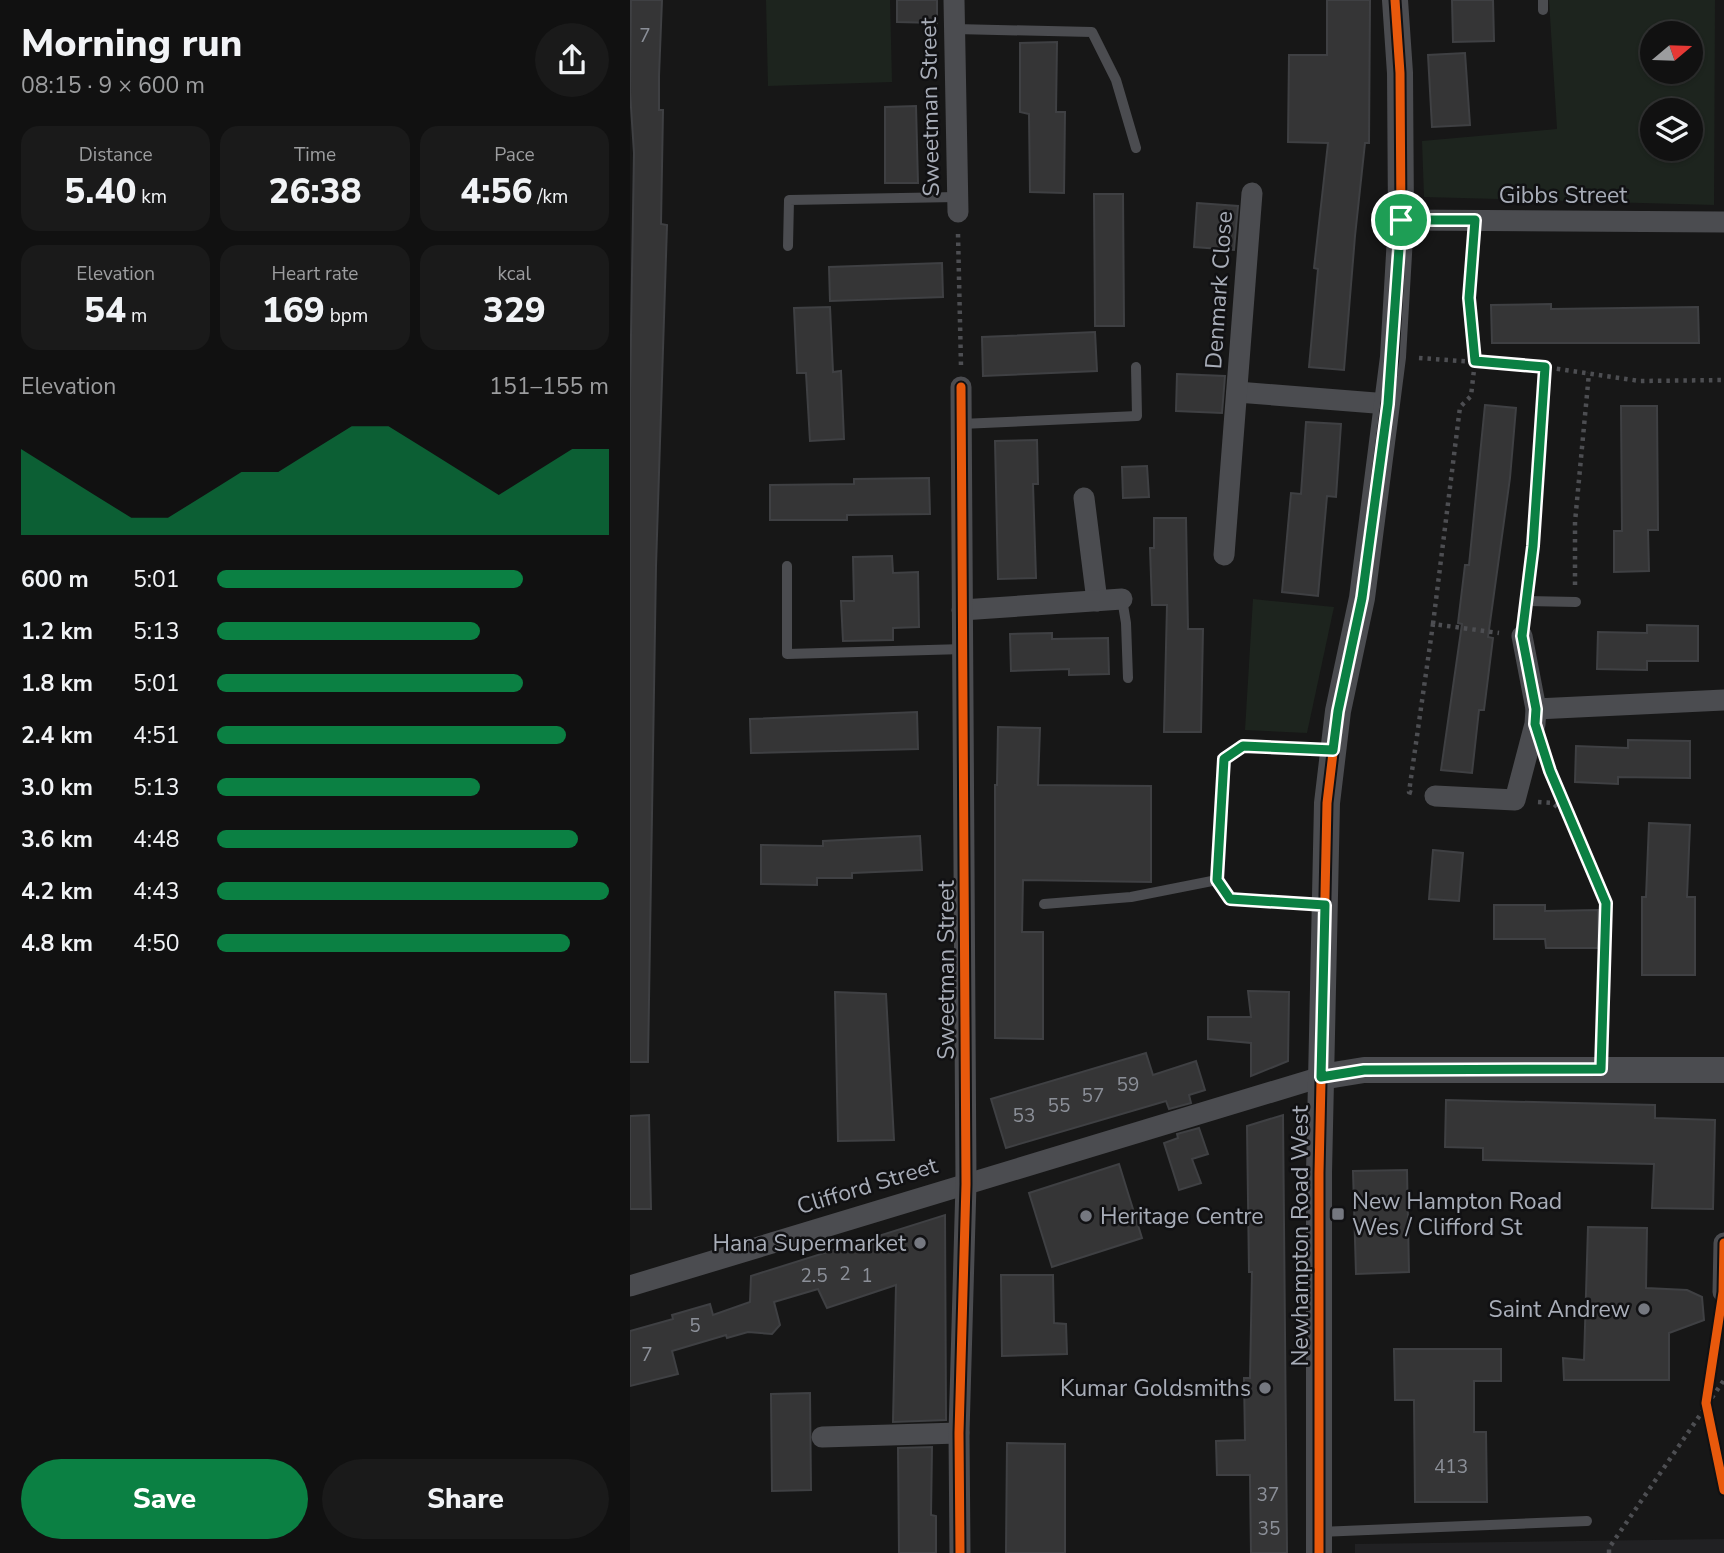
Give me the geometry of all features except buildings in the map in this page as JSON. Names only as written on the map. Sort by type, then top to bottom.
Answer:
[{"type":"street","name":"Sweetman Street","points":[[954,0],[958,204]]},
{"type":"street","name":"Newhampton Road West","points":[[1319,1542],[1321,1077],[1327,803],[1338,711],[1362,598],[1393,357],[1401,220],[1400,73],[1395,0]]},
{"type":"street","name":"Denmark Close","points":[[1224,555],[1252,192]]},
{"type":"street","name":"Gibbs Street","points":[[1401,220],[1724,222]]},
{"type":"street","name":"Sweetman Street","points":[[960,1553],[959,1433],[966,1184],[961,387]]},
{"type":"street","name":"Denmark Close","points":[[1237,392],[1388,404]]},
{"type":"street","points":[[1084,499],[1097,601]]},
{"type":"street","points":[[962,610],[1122,600]]},
{"type":"street","points":[[1435,796],[1515,800],[1535,717],[1522,636]]},
{"type":"street","points":[[1535,717],[1724,700]]},
{"type":"street","points":[[1321,1077],[1364,1070],[1724,1070]]},
{"type":"street","name":"Clifford Street","points":[[630,1286],[1321,1077]]},
{"type":"street","points":[[1723,1292],[1724,1243]]},
{"type":"street","points":[[822,1437],[959,1433]]},
{"type":"lane","points":[[955,29],[1091,32],[1116,79],[1136,148]]},
{"type":"lane","points":[[788,247],[789,200],[958,204]]},
{"type":"lane","points":[[961,424],[1137,416],[1136,367]]},
{"type":"lane","points":[[787,566],[787,654],[964,649]]},
{"type":"lane","points":[[1122,600],[1126,624],[1128,678]]},
{"type":"lane","points":[[1527,601],[1576,602]]},
{"type":"lane","points":[[1325,905],[1230,899],[1217,880],[1224,759],[1243,746],[1333,750]]},
{"type":"lane","points":[[1044,904],[1130,897],[1217,880]]},
{"type":"lane","points":[[1319,1542],[1587,1521]]},
{"type":"path","points":[[958,204],[961,387]]},
{"type":"path","points":[[1435,796],[1409,792],[1460,407],[1471,396],[1475,361],[1469,298],[1475,220]]},
{"type":"path","points":[[1393,357],[1545,367],[1640,381],[1724,380]]},
{"type":"path","points":[[1527,601],[1545,367]]},
{"type":"path","points":[[1576,602],[1575,522],[1589,373]]},
{"type":"path","points":[[1433,624],[1522,636]]},
{"type":"path","points":[[1535,717],[1572,821],[1606,903],[1601,1069]]},
{"type":"path","points":[[1515,800],[1553,803],[1572,821]]},
{"type":"path","points":[[1708,1416],[1706,1404],[1710,1379]]},
{"type":"path","points":[[1609,1553],[1609,1548],[1724,1380]]},
{"type":"shaded area","points":[[766,0],[890,0],[892,82],[768,86]]},
{"type":"shaded area","points":[[1549,0],[1715,0],[1714,205],[1424,197],[1422,141],[1557,129]]},
{"type":"shaded area","points":[[1253,599],[1334,607],[1307,733],[1245,730]]},
{"type":"shaded area","points":[[1724,1539],[1724,1553],[1355,1553],[1355,1544]]},
{"type":"cycle path","points":[[1319,1553],[1319,1173],[1327,803],[1338,711],[1362,598],[1393,357],[1401,220],[1400,73],[1395,0]]},
{"type":"cycle path","points":[[960,1553],[959,1433],[966,1184],[961,387]]},
{"type":"cycle path","points":[[1724,1243],[1723,1292],[1706,1403],[1724,1490]]},
{"type":"place","name":"New Hampton Road Wes / Clifford St","points":[[1338,1214]]},
{"type":"place","name":"Heritage Centre","points":[[1086,1216]]},
{"type":"place","name":"Hana Supermarket","points":[[920,1243]]},
{"type":"place","name":"Saint Andrew","points":[[1644,1309]]},
{"type":"place","name":"Kumar Goldsmiths","points":[[1265,1388]]},
{"type":"route","points":[[1401,220],[1475,220],[1469,298],[1475,361],[1545,367],[1533,546],[1522,636],[1536,709],[1535,724],[1550,771],[1606,903],[1601,1069],[1364,1070],[1321,1077],[1325,905],[1230,899],[1217,880],[1224,759],[1243,746],[1333,750],[1338,711],[1362,598],[1388,404],[1401,220]]}]
